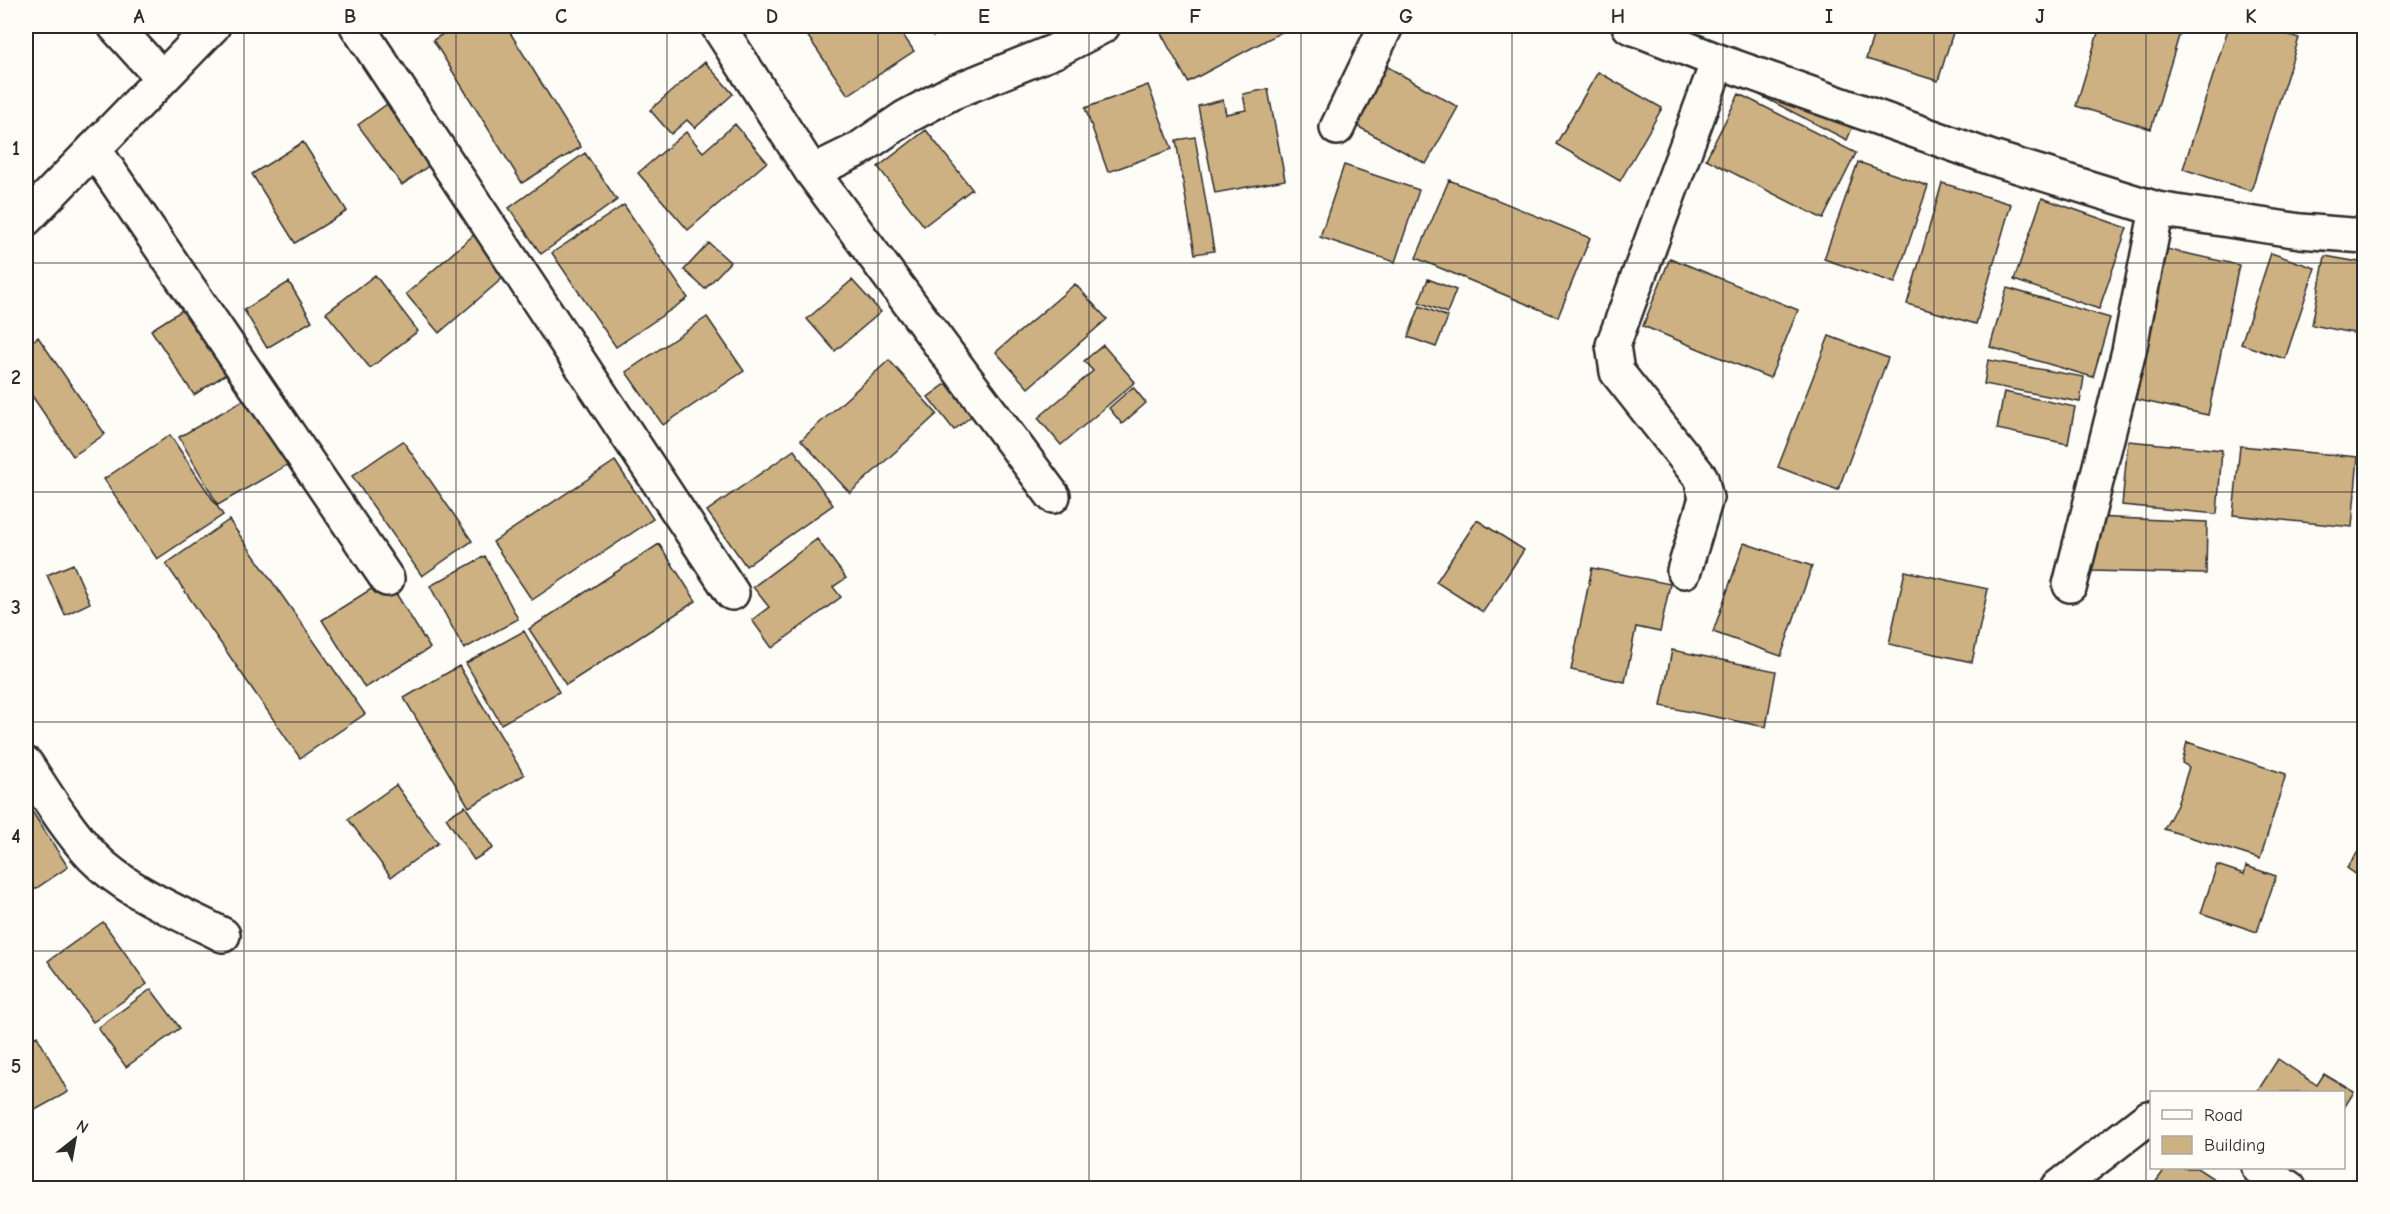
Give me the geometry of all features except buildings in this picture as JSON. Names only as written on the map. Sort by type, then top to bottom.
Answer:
[{"type":"street","points":[[115,26],[162,78]]},
{"type":"street","points":[[357,26],[732,593]]},
{"type":"street","points":[[718,26],[812,172],[1053,496]]},
{"type":"street","points":[[812,172],[859,149],[906,117],[951,93],[1055,51],[1103,26]]},
{"type":"street","points":[[1337,128],[1386,26]]},
{"type":"street","points":[[1629,26],[1718,61],[1992,158],[2157,209],[2300,231],[2364,236]]},
{"type":"street","points":[[26,219],[162,78],[202,30]]},
{"type":"street","points":[[1684,571],[1706,498],[1701,478],[1617,372],[1613,345],[1718,61]]},
{"type":"street","points":[[94,148],[387,579]]},
{"type":"street","points":[[2070,585],[2129,351],[2157,209]]},
{"type":"street","points":[[26,764],[62,818],[95,858],[142,895],[223,934]]},
{"type":"street","points":[[2058,1188],[2150,1119]]},
{"type":"street","points":[[2262,1169],[2289,1188]]}]
